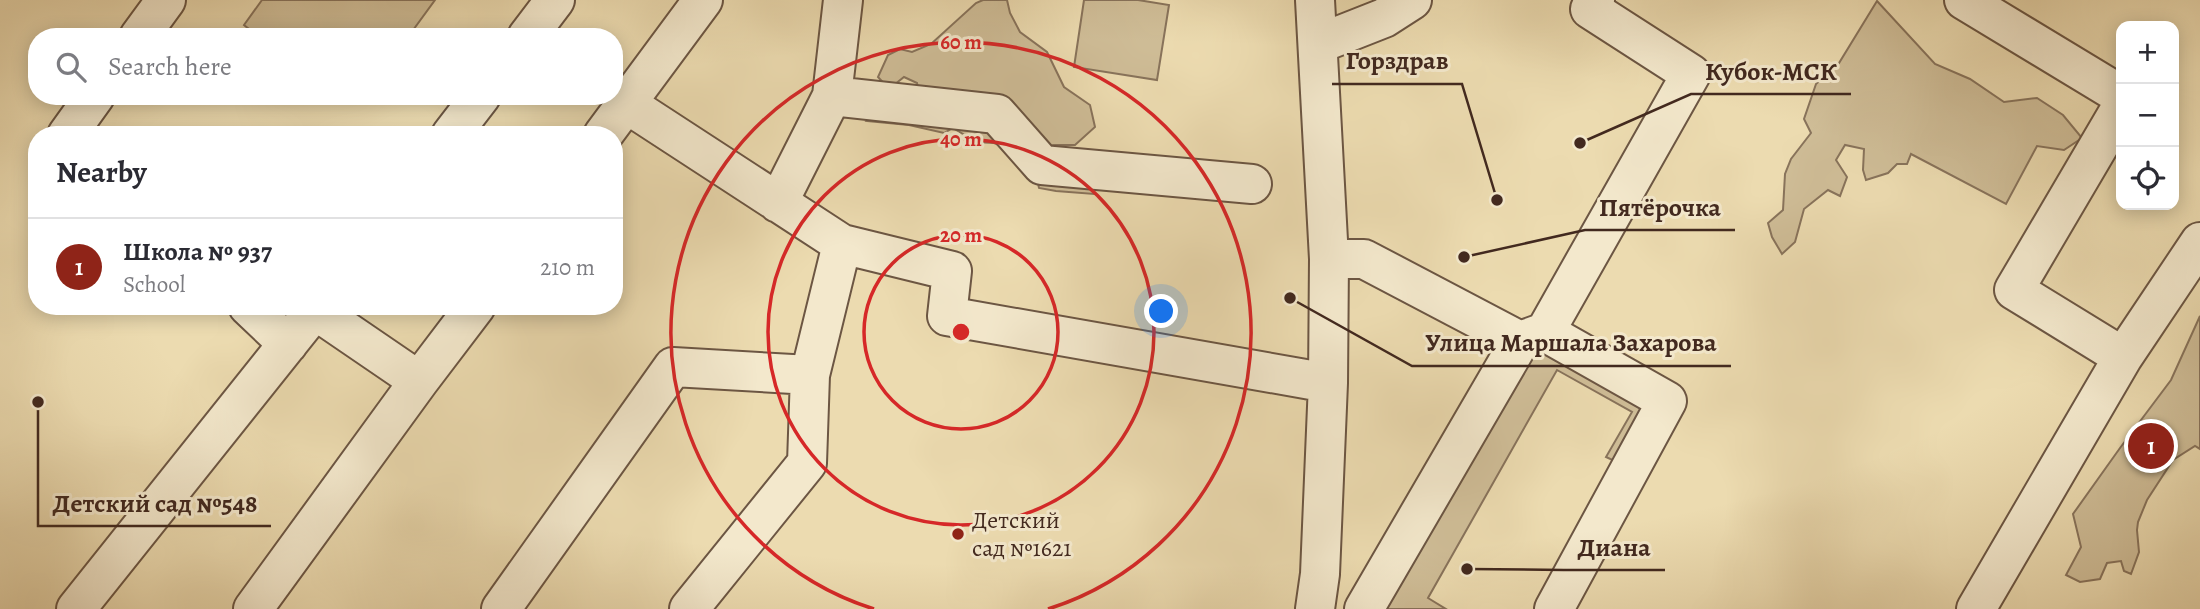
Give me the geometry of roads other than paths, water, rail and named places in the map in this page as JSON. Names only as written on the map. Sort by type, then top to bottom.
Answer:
[{"type":"street","points":[[146,28],[166,0]]},
{"type":"street","points":[[534,28],[555,0]]},
{"type":"street","points":[[610,126],[704,0]]},
{"type":"street","points":[[778,203],[831,96],[842,0]]},
{"type":"street","points":[[1315,0],[1329,259],[1328,383],[1320,574],[1316,602],[1353,603],[1363,609],[1533,336],[1691,74],[1590,9],[1595,0]]},
{"type":"street","points":[[1318,44],[1384,19],[1412,0]]},
{"type":"street","points":[[1964,0],[2116,92]]},
{"type":"street","points":[[831,96],[997,114],[1042,165],[1252,184]]},
{"type":"street","points":[[627,103],[842,244],[952,271],[947,316],[1328,383]]},
{"type":"street","points":[[73,126],[89,105]]},
{"type":"street","points":[[458,126],[474,105]]},
{"type":"street","points":[[2116,116],[2014,289],[2123,357]]},
{"type":"street","points":[[1976,609],[2123,357],[2200,242]]},
{"type":"street","points":[[689,609],[807,463],[810,375],[842,244]]},
{"type":"street","points":[[1329,259],[1364,259],[1667,401],[1554,609]]},
{"type":"street","points":[[257,315],[288,344]]},
{"type":"street","points":[[76,609],[311,315]]},
{"type":"street","points":[[326,315],[419,380]]},
{"type":"street","points":[[253,609],[469,315]]},
{"type":"street","points":[[500,609],[673,367],[810,375]]},
{"type":"place","name":"Кубок-МСК","points":[[1580,143]]},
{"type":"place","name":"Горздрав","points":[[1497,200]]},
{"type":"place","name":"Пятёрочка","points":[[1464,257]]},
{"type":"place","name":"Улица Маршала Захарова","points":[[1290,298]]},
{"type":"place","name":"Детский сад №548","points":[[38,402]]},
{"type":"place","name":"Школа № 937","points":[[2151,446]]},
{"type":"place","name":"Детский сад №1621","points":[[958,534]]},
{"type":"place","name":"Диана","points":[[1467,569]]}]
